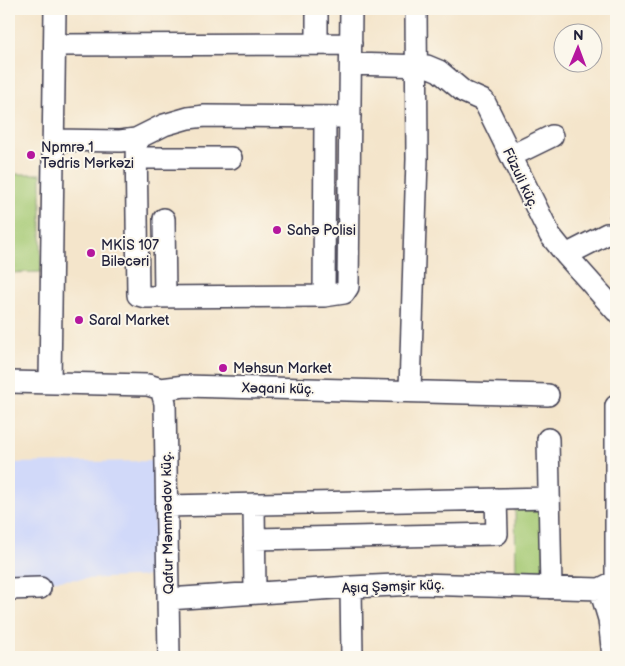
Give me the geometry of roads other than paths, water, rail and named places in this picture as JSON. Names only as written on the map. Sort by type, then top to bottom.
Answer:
[{"type":"street","points":[[50,382],[55,9]]},
{"type":"street","points":[[317,9],[317,44]]},
{"type":"street","points":[[136,148],[138,295],[145,298],[338,296],[344,293],[348,287],[351,9]]},
{"type":"street","points":[[410,390],[417,159],[416,9]]},
{"type":"street","name":"Füzuli küç.","points":[[55,45],[317,44],[351,54],[416,64],[439,70],[464,92],[484,102],[535,208],[566,255],[616,311]]},
{"type":"street","points":[[324,296],[325,117]]},
{"type":"street","points":[[136,148],[164,125],[188,118],[350,117]]},
{"type":"street","points":[[511,156],[552,136]]},
{"type":"street","points":[[54,140],[120,142],[136,148],[231,158]]},
{"type":"street","points":[[164,220],[165,297]]},
{"type":"street","points":[[566,255],[608,234]]},
{"type":"street","name":"Xəqani küç.","points":[[9,382],[148,385],[161,389],[185,386],[410,390],[548,395]]},
{"type":"street","name":"Qafur Məmmədov küç.","points":[[161,389],[166,403],[169,657]]},
{"type":"street","points":[[613,657],[609,619],[616,406]]},
{"type":"street","points":[[548,439],[551,588]]},
{"type":"street","points":[[166,506],[549,498]]},
{"type":"street","points":[[254,539],[497,534],[496,499]]},
{"type":"street","points":[[254,504],[255,593]]},
{"type":"street","name":"Aşıq Şəmşir küç.","points":[[168,599],[351,587],[447,584],[551,588],[611,583]]},
{"type":"street","points":[[351,587],[352,657]]},
{"type":"street","points":[[9,589],[40,588]]},
{"type":"place","name":"Npmrə 1 Tədris Mərkəzi","points":[[31,155]]},
{"type":"place","name":"Sahə Polisi","points":[[277,230]]},
{"type":"place","name":"MKİS 107 Biləcəri","points":[[91,253]]},
{"type":"place","name":"Saral Market","points":[[79,320]]},
{"type":"place","name":"Məhsun Market","points":[[223,368]]}]
